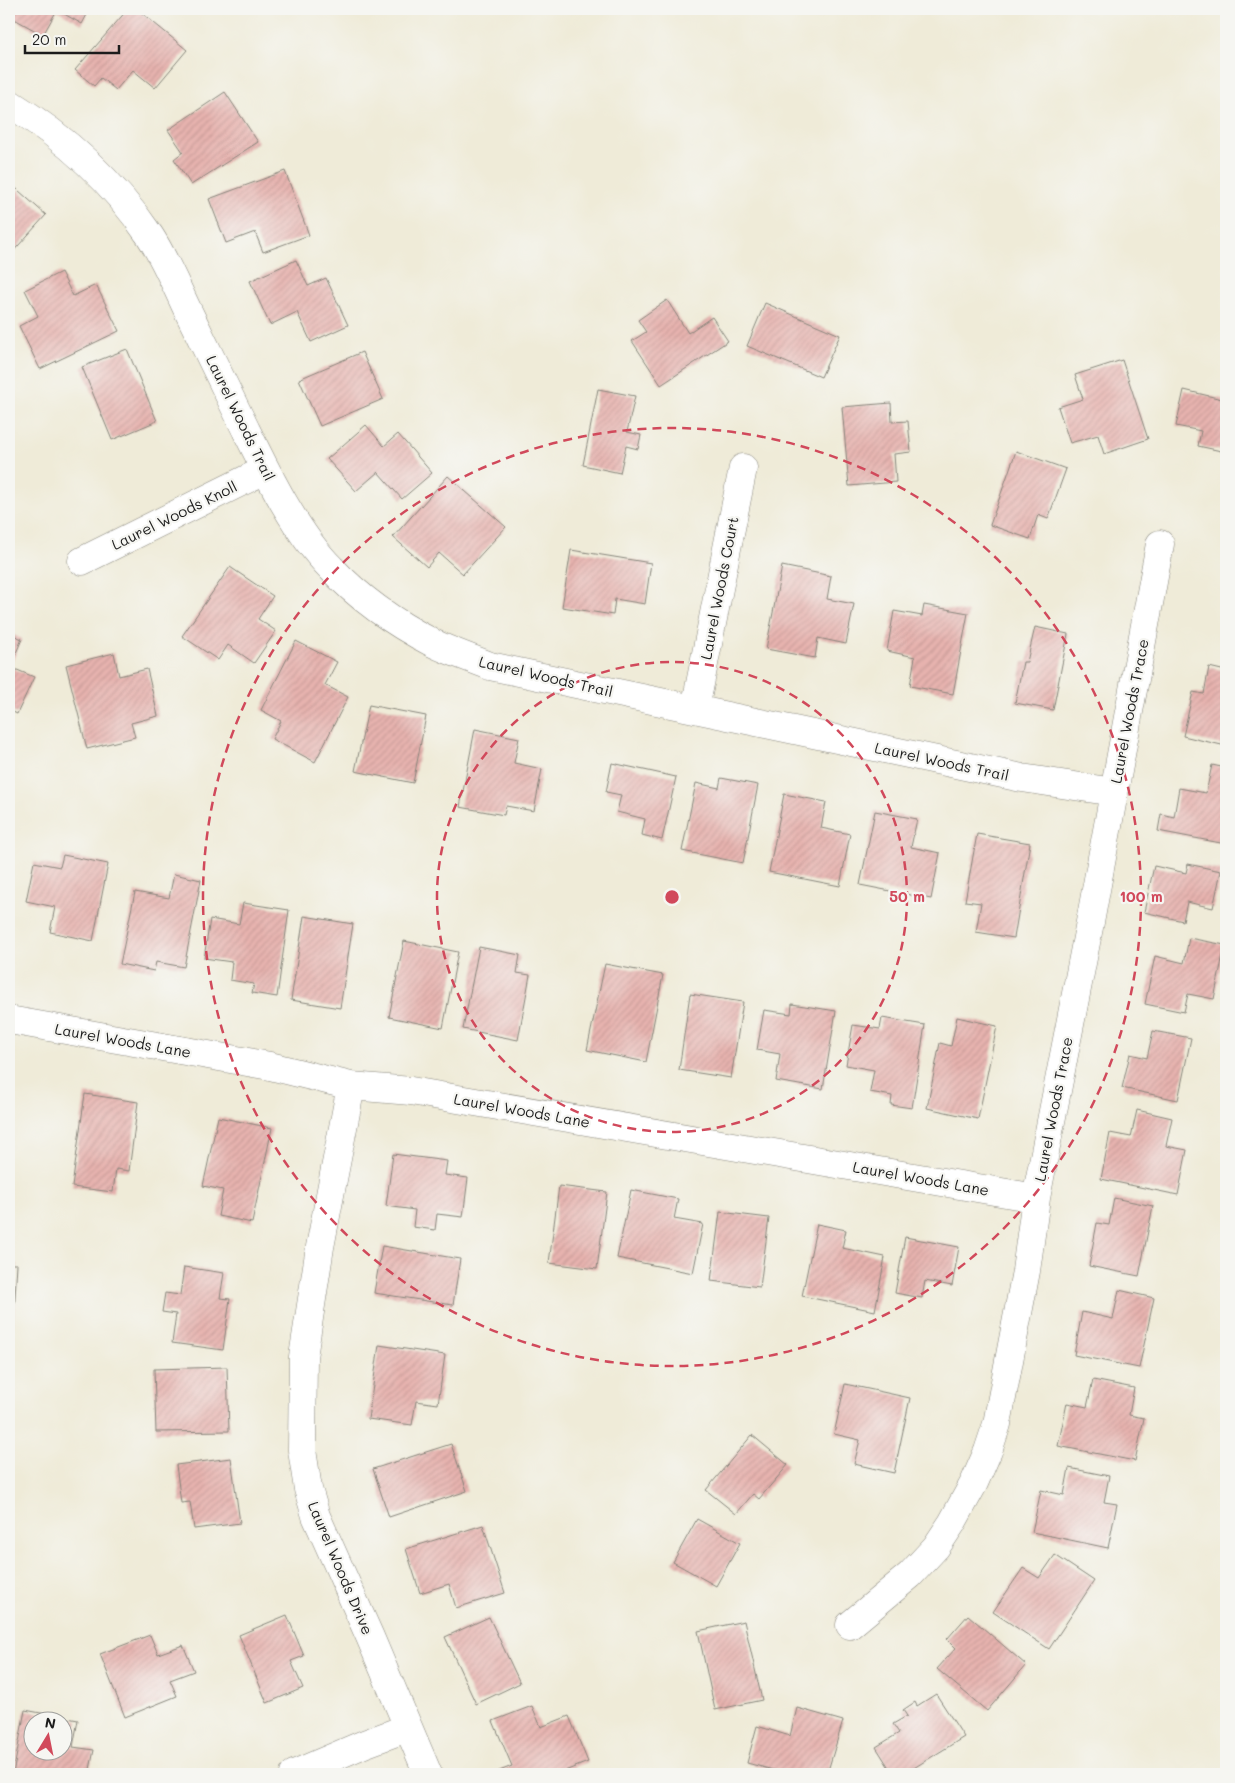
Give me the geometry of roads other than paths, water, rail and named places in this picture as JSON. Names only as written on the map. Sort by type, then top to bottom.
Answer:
[{"type":"street","name":"Laurel Woods Trail","points":[[9,102],[42,123],[77,152],[114,190],[150,237],[173,278],[265,470],[306,536],[330,568],[363,599],[397,622],[434,643],[490,666],[1022,778],[1114,792]]},
{"type":"street","name":"Laurel Woods Court","points":[[695,709],[743,468]]},
{"type":"street","name":"Laurel Woods Knoll","points":[[82,561],[265,470]]},
{"type":"street","name":"Laurel Woods Trace","points":[[850,1625],[910,1575],[936,1547],[952,1523],[974,1483],[988,1451],[996,1424],[1026,1271],[1036,1198],[1091,917],[1160,544]]},
{"type":"street","name":"Laurel Woods Lane","points":[[9,1020],[270,1066],[351,1086],[411,1091],[1036,1198]]},
{"type":"street","name":"Laurel Woods Drive","points":[[351,1086],[320,1247],[303,1357],[302,1450],[308,1488],[316,1516],[428,1774]]},
{"type":"street","points":[[294,1774],[407,1728]]}]
